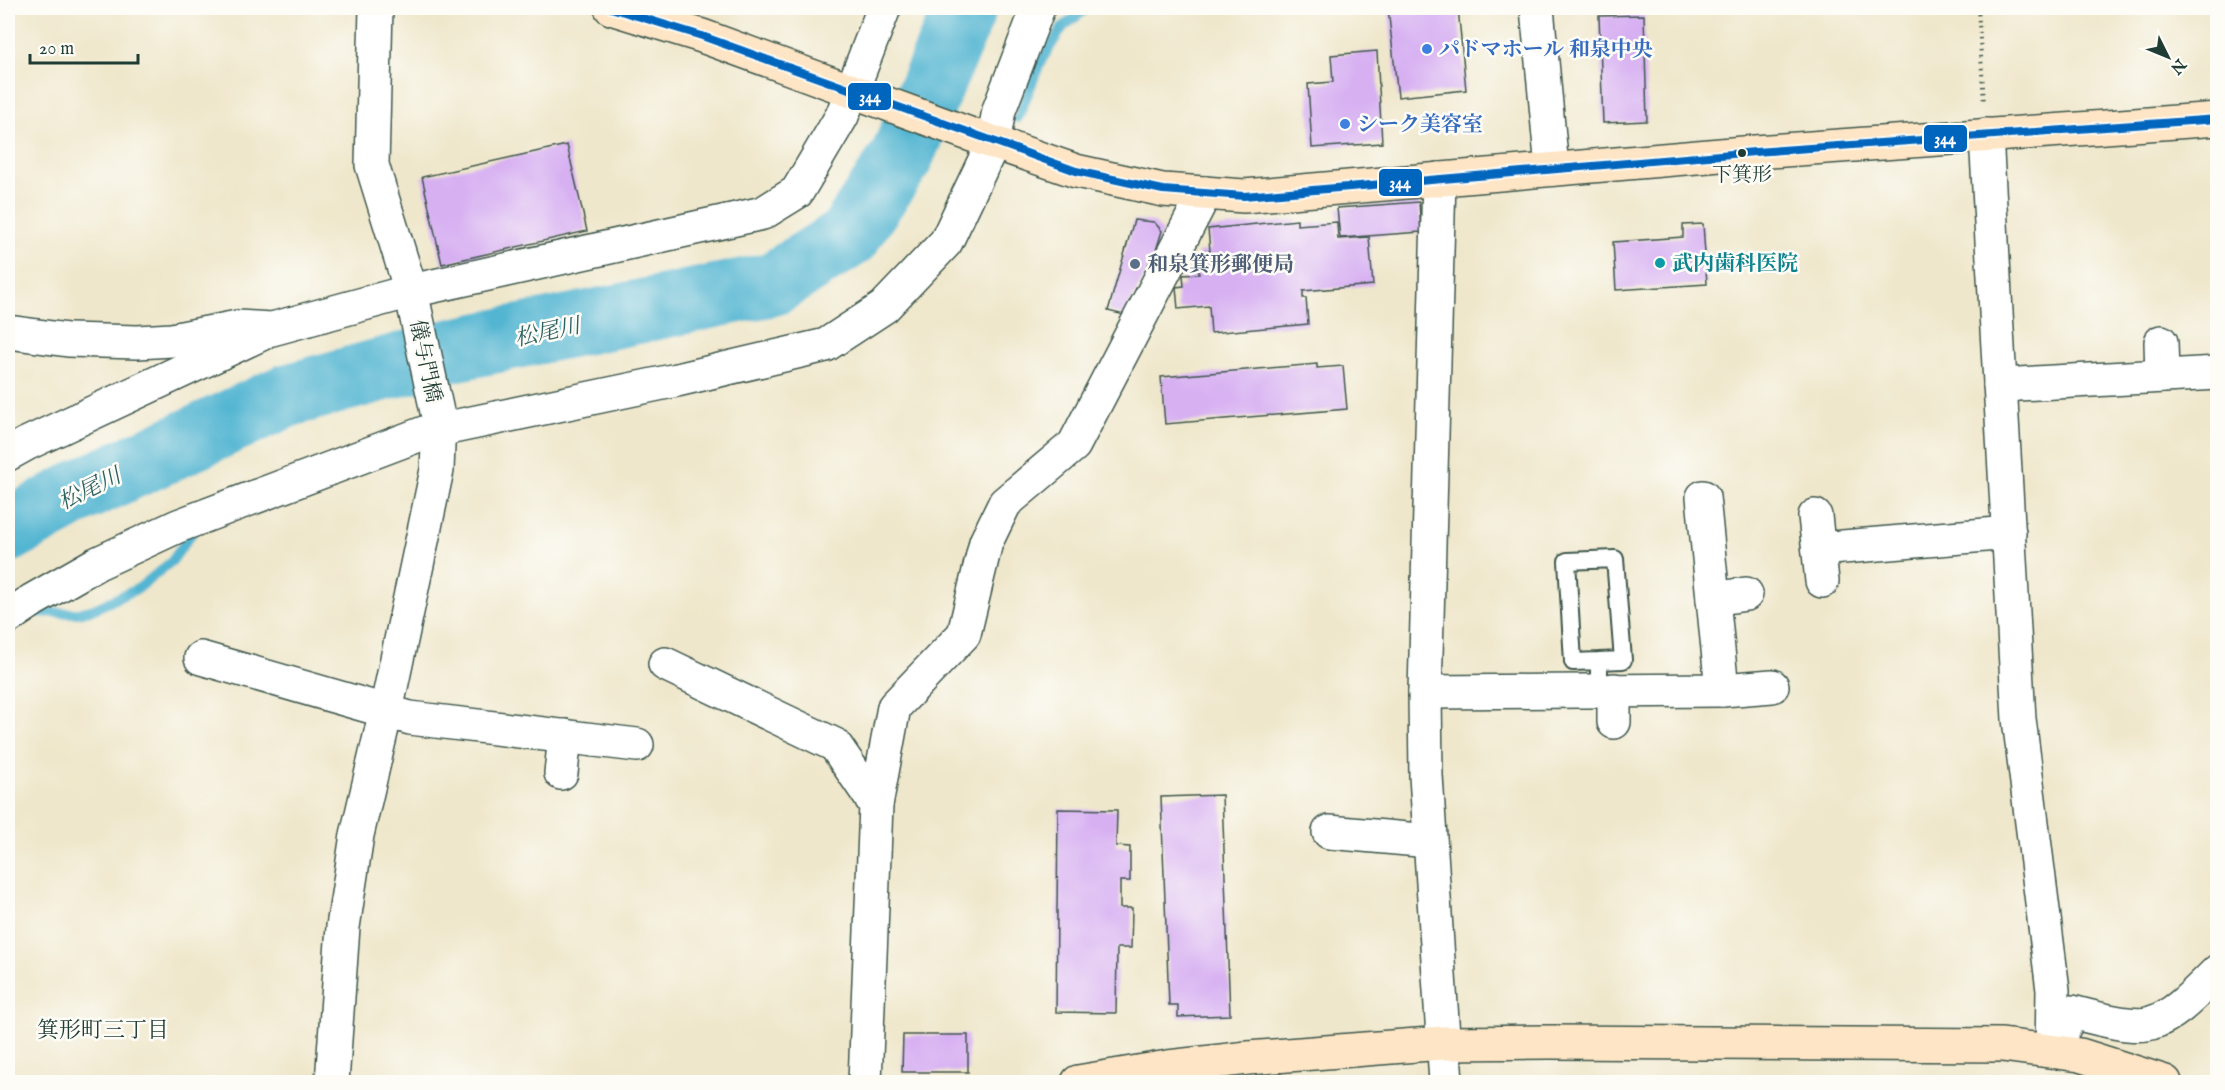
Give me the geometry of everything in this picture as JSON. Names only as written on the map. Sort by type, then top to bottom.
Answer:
[{"type":"main road","points":[[611,8],[702,36],[1076,171],[1162,190],[1244,196],[1552,169],[2217,119]]},
{"type":"main road","points":[[1078,1083],[1168,1067],[1248,1058],[1443,1043],[1551,1042],[2002,1045],[2079,1055],[2121,1076],[2165,1083]]},
{"type":"street","name":"儀与門橋","points":[[332,1083],[343,927],[357,835],[437,470],[439,426],[412,296],[372,165],[376,8]]},
{"type":"street","points":[[8,454],[272,329],[763,213],[797,192],[842,116],[858,94],[884,8]]},
{"type":"street","points":[[8,617],[96,564],[178,526],[439,426],[677,380],[826,345],[884,307],[946,242],[983,139],[999,110],[1038,8]]},
{"type":"street","points":[[1537,8],[1552,169]]},
{"type":"street","points":[[1986,135],[2019,719],[2053,990],[2052,1051]]},
{"type":"street","points":[[1439,179],[1425,692],[1426,776],[1446,1083]]},
{"type":"street","points":[[865,1083],[876,805],[894,707],[964,634],[986,542],[1005,503],[1074,446],[1205,193]]},
{"type":"street","points":[[8,332],[68,340],[137,342],[172,340],[238,327],[272,329]]},
{"type":"street","points":[[2161,342],[2162,376]]},
{"type":"street","points":[[2000,385],[2217,373]]},
{"type":"street","points":[[1703,497],[1722,690]]},
{"type":"street","points":[[1815,516],[1822,581]]},
{"type":"street","points":[[1819,549],[2009,533]]},
{"type":"street","points":[[1713,599],[1746,594]]},
{"type":"street","points":[[201,658],[410,718],[637,745]]},
{"type":"street","points":[[665,664],[835,745],[876,805]]},
{"type":"street","points":[[1425,692],[1604,680],[1722,690],[1772,686]]},
{"type":"street","points":[[1604,680],[1614,722]]},
{"type":"street","points":[[561,772],[565,736]]},
{"type":"street","points":[[1329,832],[1430,841]]},
{"type":"street","points":[[2052,1051],[2072,1012],[2115,1022],[2150,1024],[2178,1009],[2217,971]]},
{"type":"lane","points":[[1615,559],[1623,660],[1604,680],[1573,662],[1568,561],[1615,559]]},
{"type":"path","points":[[1977,8],[1986,135]]},
{"type":"building","name":"パドマホール 和泉中央","points":[[1388,8],[1458,8],[1466,90],[1398,97]]},
{"type":"building","points":[[1644,15],[1647,121],[1603,123],[1599,16]]},
{"type":"building","points":[[1377,51],[1382,143],[1312,148],[1308,84],[1333,82],[1331,55]]},
{"type":"building","points":[[567,145],[587,231],[442,264],[422,177]]},
{"type":"building","points":[[1419,202],[1421,232],[1340,238],[1337,208]]},
{"type":"building","points":[[1134,220],[1154,222],[1162,231],[1154,257],[1124,315],[1108,311]]},
{"type":"building","points":[[1297,220],[1297,225],[1337,222],[1338,239],[1369,237],[1373,285],[1303,291],[1303,298],[1306,298],[1308,324],[1211,333],[1209,306],[1178,309],[1176,287],[1184,286],[1183,275],[1199,274],[1198,252],[1210,251],[1208,229]]},
{"type":"building","name":"武内歯科医院","points":[[1703,224],[1707,284],[1616,290],[1613,242],[1683,237],[1683,225]]},
{"type":"building","points":[[1317,364],[1317,368],[1343,366],[1347,409],[1165,424],[1161,377]]},
{"type":"building","points":[[1222,795],[1230,1015],[1178,1017],[1178,1005],[1169,1005],[1161,797]]},
{"type":"building","points":[[1058,809],[1117,810],[1116,846],[1130,847],[1130,881],[1120,881],[1120,908],[1132,908],[1131,948],[1117,948],[1116,1013],[1056,1012]]},
{"type":"building","points":[[903,1035],[968,1035],[968,1072],[902,1072]]},
{"type":"waterway","name":"松尾川","points":[[8,531],[80,491],[286,396],[453,350],[773,284],[848,237],[901,158],[965,8]]},
{"type":"waterway","points":[[1018,118],[1041,61],[1063,27],[1087,8]]},
{"type":"waterway","points":[[31,612],[78,613],[94,609],[139,588],[172,561],[194,530]]},
{"type":"transit line","name":"344","points":[[611,8],[702,36],[1076,171],[1163,190],[1244,196],[1755,152],[2218,119]]},
{"type":"place","name":"パドマホール 和泉中央","points":[[1427,49]]},
{"type":"place","name":"シーク美容室","points":[[1345,124]]},
{"type":"place","name":"下箕形","points":[[1742,153]]},
{"type":"place","name":"武内歯科医院","points":[[1660,263]]},
{"type":"place","name":"和泉箕形郵便局","points":[[1135,264]]},
{"type":"district","name":"箕形町三丁目","points":[[103,1029]]}]
